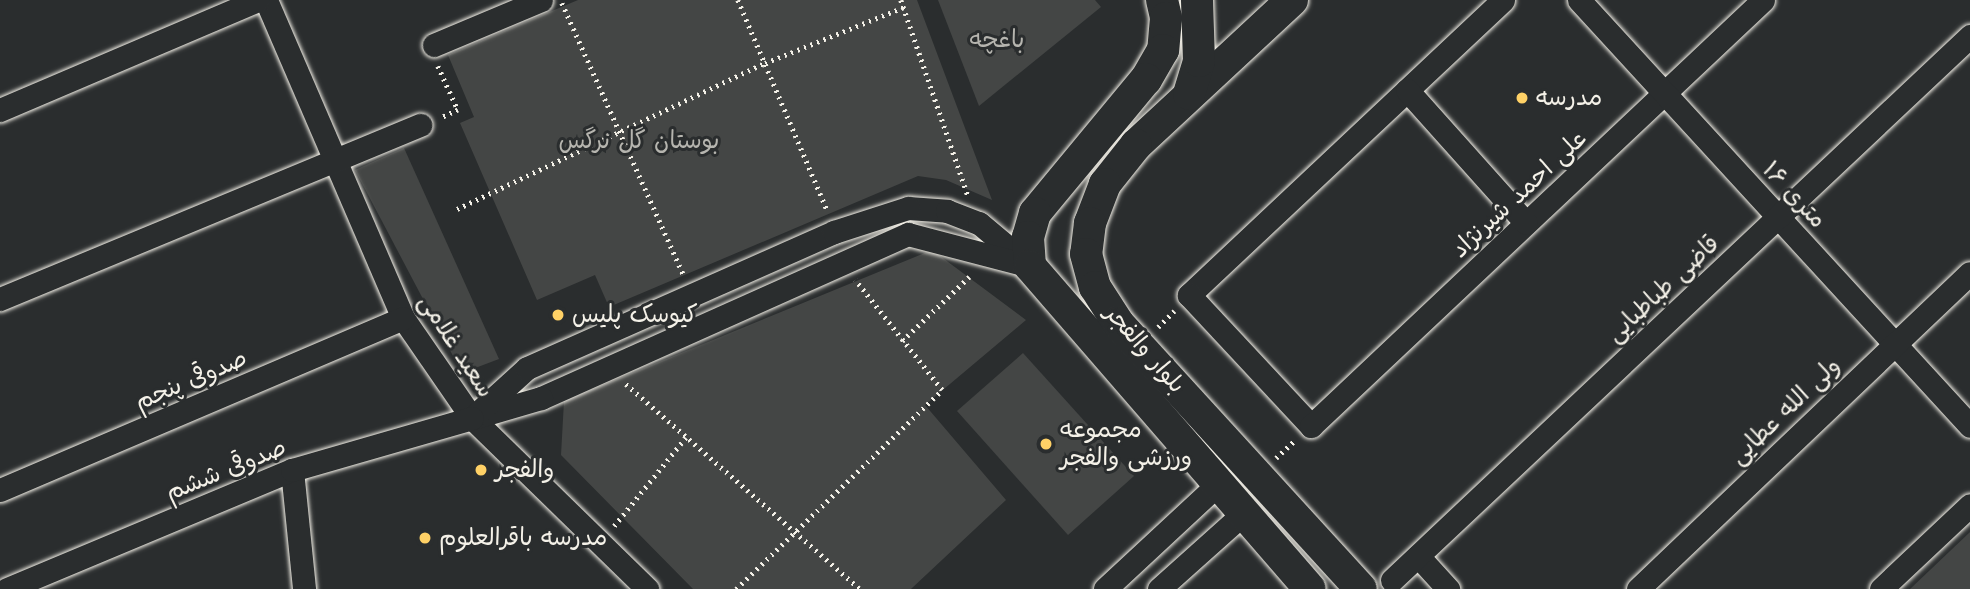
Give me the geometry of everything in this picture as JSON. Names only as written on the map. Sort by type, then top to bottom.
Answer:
[{"type":"main road","points":[[1030,266],[1028,237],[1035,213],[1146,79],[1163,50],[1166,18],[1162,0]]},
{"type":"main road","points":[[1189,94],[1199,61],[1197,0]]},
{"type":"main road","name":"بلوار والفجر","points":[[1292,0],[1136,145],[1105,184],[1090,223],[1086,254],[1095,287],[1118,323],[1361,589]]},
{"type":"main road","name":"بلوار والفجر","points":[[1030,266],[1217,485],[1310,589]]},
{"type":"main road","points":[[1217,485],[1244,460]]},
{"type":"main road","points":[[1243,514],[1270,489]]},
{"type":"street","points":[[0,110],[258,0]]},
{"type":"street","name":"سعید غلامی","points":[[266,0],[403,318],[472,418],[647,589]]},
{"type":"street","points":[[434,46],[541,0]]},
{"type":"street","points":[[1503,0],[1407,90],[1526,223]]},
{"type":"street","name":"۱۶ متری","points":[[1579,0],[1970,426]]},
{"type":"street","name":"علی احمد شیرنژاد","points":[[1407,90],[1189,295],[1311,426],[1763,0]]},
{"type":"street","name":"قاضی طباطبایی","points":[[1392,580],[1970,36]]},
{"type":"street","points":[[0,299],[334,158],[420,125]]},
{"type":"street","points":[[472,418],[527,368],[692,292],[834,232],[908,208],[947,211],[979,223],[1030,266]]},
{"type":"street","name":"صدوقی ششم","points":[[7,589],[292,470],[541,398],[908,234],[1030,266]]},
{"type":"street","name":"ولی الله عطایی","points":[[1638,589],[1970,273]]},
{"type":"street","name":"صدوقی پنجم","points":[[0,490],[403,318]]},
{"type":"street","points":[[292,470],[304,589]]},
{"type":"street","points":[[1105,589],[1217,485]]},
{"type":"street","points":[[1881,589],[1970,505]]},
{"type":"street","points":[[1158,589],[1243,514]]},
{"type":"street","points":[[1418,556],[1448,589]]},
{"type":"path","points":[[560,0],[692,292]]},
{"type":"path","points":[[738,0],[834,232]]},
{"type":"path","points":[[901,0],[979,223]]},
{"type":"path","points":[[457,208],[765,63],[904,7]]},
{"type":"path","points":[[420,125],[458,110],[431,52],[434,46]]},
{"type":"path","points":[[902,341],[969,277]]},
{"type":"path","points":[[736,589],[942,390],[853,278]]},
{"type":"path","points":[[618,377],[860,589]]},
{"type":"path","points":[[601,542],[686,436]]},
{"type":"green space","name":"بوستان گل نرگس","points":[[578,0],[917,0],[992,200],[946,180],[918,176],[609,307],[595,275],[537,300],[460,123],[474,117],[448,55]]},
{"type":"green space","name":"باغچه","points":[[938,0],[1095,0],[1101,7],[979,106]]},
{"type":"green space","points":[[404,148],[499,359],[462,373],[355,170]]},
{"type":"green space","points":[[932,250],[1026,320],[925,405],[1006,500],[911,589],[693,589],[561,455],[564,401]]},
{"type":"green space","name":"مجموعه ورزشی والفجر","points":[[1023,353],[1134,476],[1068,535],[957,411]]},
{"type":"green space","points":[[1970,532],[1970,589],[1910,589]]},
{"type":"place","name":"مدرسه","points":[[1522,98]]},
{"type":"place","name":"کیوسک پلیس","points":[[558,315]]},
{"type":"place","name":"مجموعه ورزشی والفجر","points":[[1046,444]]},
{"type":"place","name":"والفجر","points":[[481,470]]},
{"type":"place","name":"مدرسه باقرالعلوم","points":[[425,538]]}]
